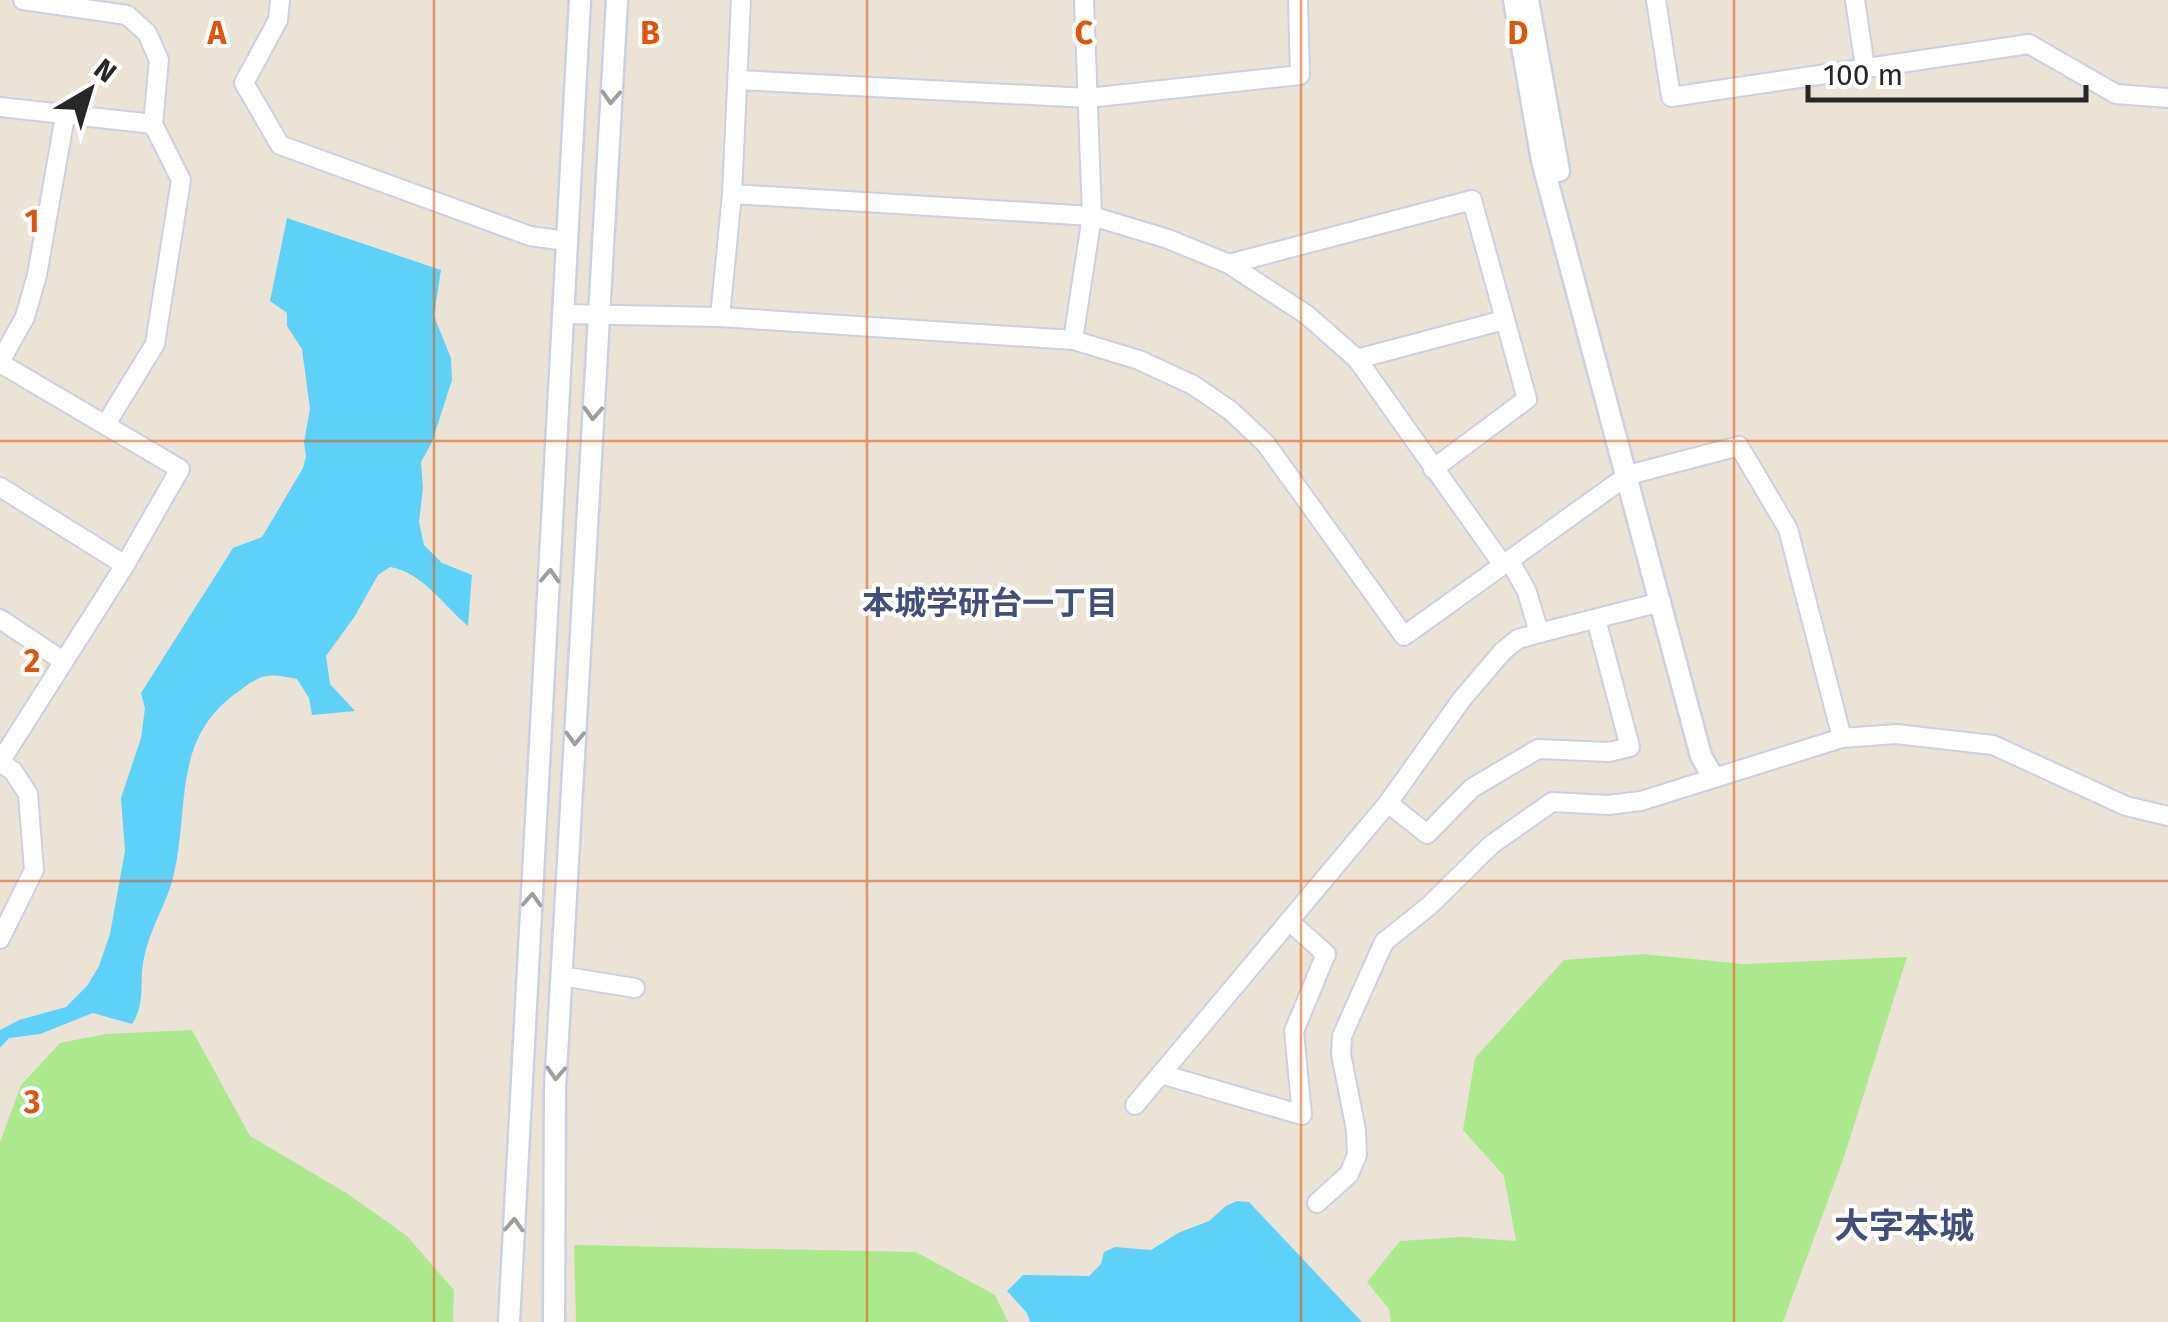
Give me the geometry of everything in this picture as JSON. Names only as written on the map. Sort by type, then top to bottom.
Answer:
[{"type":"street","points":[[23,0],[127,15],[146,33],[159,60],[153,124],[181,180],[155,344],[106,424]]},
{"type":"street","points":[[280,0],[278,20],[244,83],[280,145],[530,236],[566,241]]},
{"type":"street","points":[[508,1322],[580,0]]},
{"type":"street","points":[[554,1322],[555,1089],[617,0]]},
{"type":"street","points":[[720,316],[732,194],[741,0]]},
{"type":"street","points":[[1072,340],[1092,216],[1084,0]]},
{"type":"street","points":[[738,80],[1088,98],[1300,75],[1298,0]]},
{"type":"street","points":[[1656,0],[1671,96],[2028,44],[2116,94],[2168,98]]},
{"type":"street","points":[[1855,0],[1865,66]]},
{"type":"street","points":[[1527,2],[1542,161],[1715,752],[1713,777]]},
{"type":"street","points":[[0,107],[153,124]]},
{"type":"street","points":[[0,938],[34,870],[28,794],[13,770],[0,762],[125,565],[180,469],[0,362],[25,317],[38,275],[65,116]]},
{"type":"street","points":[[732,194],[1092,216],[1168,238],[1229,264],[1307,315],[1356,360],[1527,592],[1539,633]]},
{"type":"street","points":[[1229,264],[1472,200],[1527,399],[1433,469]]},
{"type":"street","points":[[564,314],[720,316],[1072,340],[1140,360],[1194,385],[1231,411],[1266,444],[1404,636],[1634,473],[1739,446],[1788,529],[1842,738]]},
{"type":"street","points":[[1356,360],[1504,320]]},
{"type":"street","points":[[1634,473],[1661,602],[1701,756],[1713,777]]},
{"type":"street","points":[[0,486],[125,565]]},
{"type":"street","points":[[1136,1105],[1388,803],[1462,699],[1503,650],[1518,639],[1661,602]]},
{"type":"street","points":[[0,619],[63,660]]},
{"type":"street","points":[[1388,803],[1427,834],[1472,788],[1538,750],[1609,752],[1630,748],[1596,619]]},
{"type":"street","points":[[544,696],[577,697]]},
{"type":"street","points":[[1317,1203],[1350,1174],[1357,1156],[1356,1130],[1341,1054],[1342,1036],[1384,942],[1429,906],[1490,844],[1552,802],[1608,805],[1642,800],[1842,738],[1896,734],[1993,744],[2126,806],[2168,816]]},
{"type":"street","points":[[1161,1074],[1302,1115],[1294,1031],[1326,954],[1289,921]]},
{"type":"street","points":[[528,975],[635,988]]},
{"type":"green space","points":[[1643,954],[1743,964],[1907,957],[1844,1157],[1783,1322],[1391,1322],[1389,1309],[1367,1282],[1400,1241],[1462,1237],[1516,1241],[1504,1176],[1463,1130],[1475,1058],[1564,960]]},
{"type":"green space","points":[[192,1030],[250,1136],[348,1194],[407,1236],[454,1290],[453,1322],[0,1322],[0,1142],[21,1085],[60,1043],[106,1034]]},
{"type":"green space","points":[[574,1245],[916,1252],[995,1295],[1008,1322],[576,1322]]},
{"type":"water","points":[[287,218],[441,270],[434,316],[451,358],[452,380],[432,442],[421,462],[419,522],[424,545],[442,563],[472,575],[468,626],[422,583],[390,567],[378,575],[326,656],[330,684],[355,711],[312,715],[309,698],[297,679],[286,677],[263,677],[235,694],[215,713],[192,755],[173,878],[146,948],[141,1000],[132,1024],[93,1013],[40,1034],[9,1038],[0,1048],[0,1030],[19,1020],[66,1007],[87,986],[99,966],[110,934],[125,851],[121,798],[141,738],[145,708],[141,693],[233,548],[262,537],[303,468],[310,409],[302,349],[287,326],[287,313],[270,301]]},
{"type":"water","points":[[1237,1201],[1249,1202],[1362,1322],[1030,1322],[1007,1291],[1023,1275],[1089,1276],[1101,1264],[1104,1252],[1115,1247],[1151,1250],[1178,1233],[1209,1221]]},
{"type":"district","name":"本城学研台一丁目","points":[[990,603]]},
{"type":"district","name":"大字本城","points":[[1904,1226]]}]
